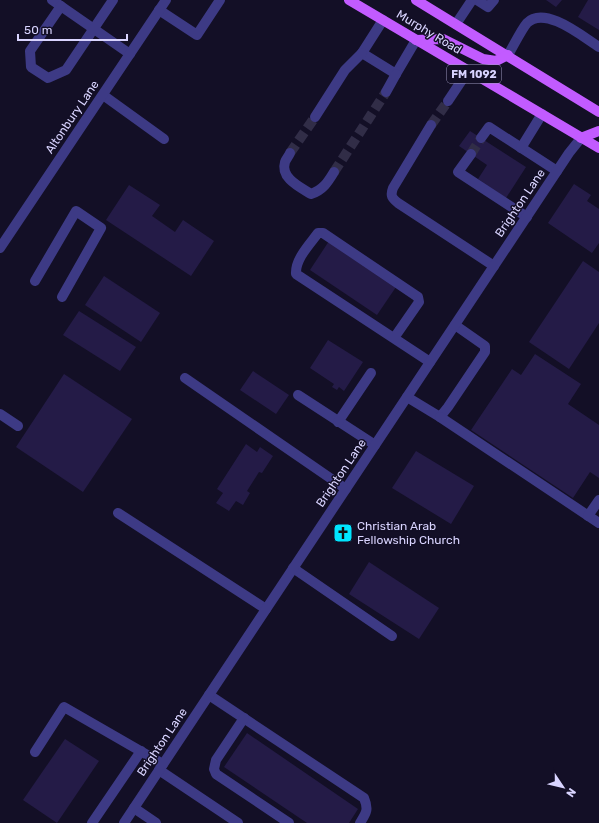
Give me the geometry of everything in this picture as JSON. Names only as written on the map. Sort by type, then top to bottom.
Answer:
[{"type":"main road","name":"Murphy Road","points":[[349,0],[599,148]]},
{"type":"main road","name":"Murphy Road","points":[[416,0],[599,112]]},
{"type":"main road","points":[[416,40],[443,39],[482,59],[496,61],[508,55]]},
{"type":"main road","points":[[581,138],[599,131]]},
{"type":"street","points":[[52,0],[130,54]]},
{"type":"street","points":[[61,6],[30,51],[31,67],[48,78],[66,70],[113,0]]},
{"type":"street","name":"Altonbury Lane","points":[[0,248],[166,0]]},
{"type":"street","points":[[159,10],[197,35],[220,0]]},
{"type":"street","points":[[456,24],[472,0]]},
{"type":"street","points":[[477,0],[488,6],[494,0]]},
{"type":"street","points":[[508,55],[528,23],[540,17],[555,19],[599,47]]},
{"type":"street","points":[[315,117],[344,70],[362,53],[383,20]]},
{"type":"street","points":[[386,92],[416,40]]},
{"type":"street","points":[[362,53],[396,74]]},
{"type":"street","points":[[448,101],[468,70]]},
{"type":"street","points":[[103,94],[164,138]]},
{"type":"street","points":[[521,148],[542,114]]},
{"type":"street","points":[[431,125],[393,188],[391,193],[392,198],[494,266]]},
{"type":"street","points":[[481,138],[489,127],[557,171]]},
{"type":"street","name":"Brighton Lane","points":[[124,823],[526,217],[569,153],[581,138]]},
{"type":"street","points":[[290,153],[285,162],[284,171],[299,187],[311,194],[318,192],[326,184],[334,172]]},
{"type":"street","points":[[471,154],[458,172],[526,217]]},
{"type":"street","points":[[35,281],[76,211],[100,228],[62,297]]},
{"type":"street","points":[[394,338],[419,302],[418,297],[323,233],[318,233],[301,257],[296,269],[296,274],[430,362]]},
{"type":"street","points":[[440,417],[485,352],[485,346],[455,325]]},
{"type":"street","points":[[338,422],[370,373]]},
{"type":"street","points":[[185,378],[346,488]]},
{"type":"street","points":[[298,396],[375,445]]},
{"type":"street","points":[[407,397],[440,417],[599,523]]},
{"type":"street","points":[[0,414],[18,426]]},
{"type":"street","points":[[588,516],[599,500]]},
{"type":"street","points":[[118,514],[266,609]]},
{"type":"street","points":[[293,568],[392,636]]},
{"type":"street","points":[[209,695],[364,798],[367,806],[366,812],[360,823]]},
{"type":"street","points":[[35,752],[64,707],[141,751],[238,823]]},
{"type":"street","points":[[244,718],[216,760],[214,769],[216,774],[289,823]]},
{"type":"street","points":[[92,823],[141,751]]},
{"type":"street","points":[[134,808],[156,823]]},
{"type":"building","points":[[546,0],[562,0],[556,7]]},
{"type":"building","points":[[588,0],[599,0],[599,30],[578,17]]},
{"type":"building","points":[[470,131],[526,167],[506,198],[478,179],[487,165],[459,146]]},
{"type":"building","points":[[574,184],[591,195],[587,201],[599,209],[599,243],[592,253],[548,223]]},
{"type":"building","points":[[129,185],[160,205],[152,216],[175,232],[183,220],[214,241],[191,276],[106,220]]},
{"type":"building","points":[[329,241],[396,287],[377,315],[310,270]]},
{"type":"building","points":[[583,261],[599,272],[599,323],[569,369],[529,342]]},
{"type":"building","points":[[104,276],[160,313],[141,342],[85,305]]},
{"type":"building","points":[[79,311],[136,347],[120,371],[63,335]]},
{"type":"building","points":[[328,340],[363,362],[344,391],[339,387],[337,390],[332,387],[334,384],[310,368]]},
{"type":"building","points":[[535,354],[581,384],[568,404],[599,425],[599,478],[590,472],[573,498],[471,430],[512,369],[521,375]]},
{"type":"building","points":[[253,371],[289,395],[276,414],[240,390]]},
{"type":"building","points":[[64,374],[132,419],[83,492],[16,447]]},
{"type":"building","points":[[246,444],[257,452],[260,447],[273,456],[262,473],[259,472],[247,491],[250,493],[243,505],[236,501],[229,511],[216,503],[223,493],[217,489]]},
{"type":"building","points":[[416,451],[474,486],[451,524],[392,488]]},
{"type":"building","points":[[369,562],[439,608],[419,639],[349,594]]},
{"type":"building","points":[[247,733],[358,809],[349,823],[307,823],[224,767]]},
{"type":"building","points":[[65,739],[99,761],[57,823],[23,800]]},
{"type":"tunnel","points":[[334,172],[386,92]]},
{"type":"tunnel","points":[[431,125],[448,101]]},
{"type":"tunnel","points":[[290,153],[315,117]]},
{"type":"tunnel","points":[[471,154],[481,138]]},
{"type":"place","name":"Christian Arab Fellowship Church","points":[[343,533]]}]
